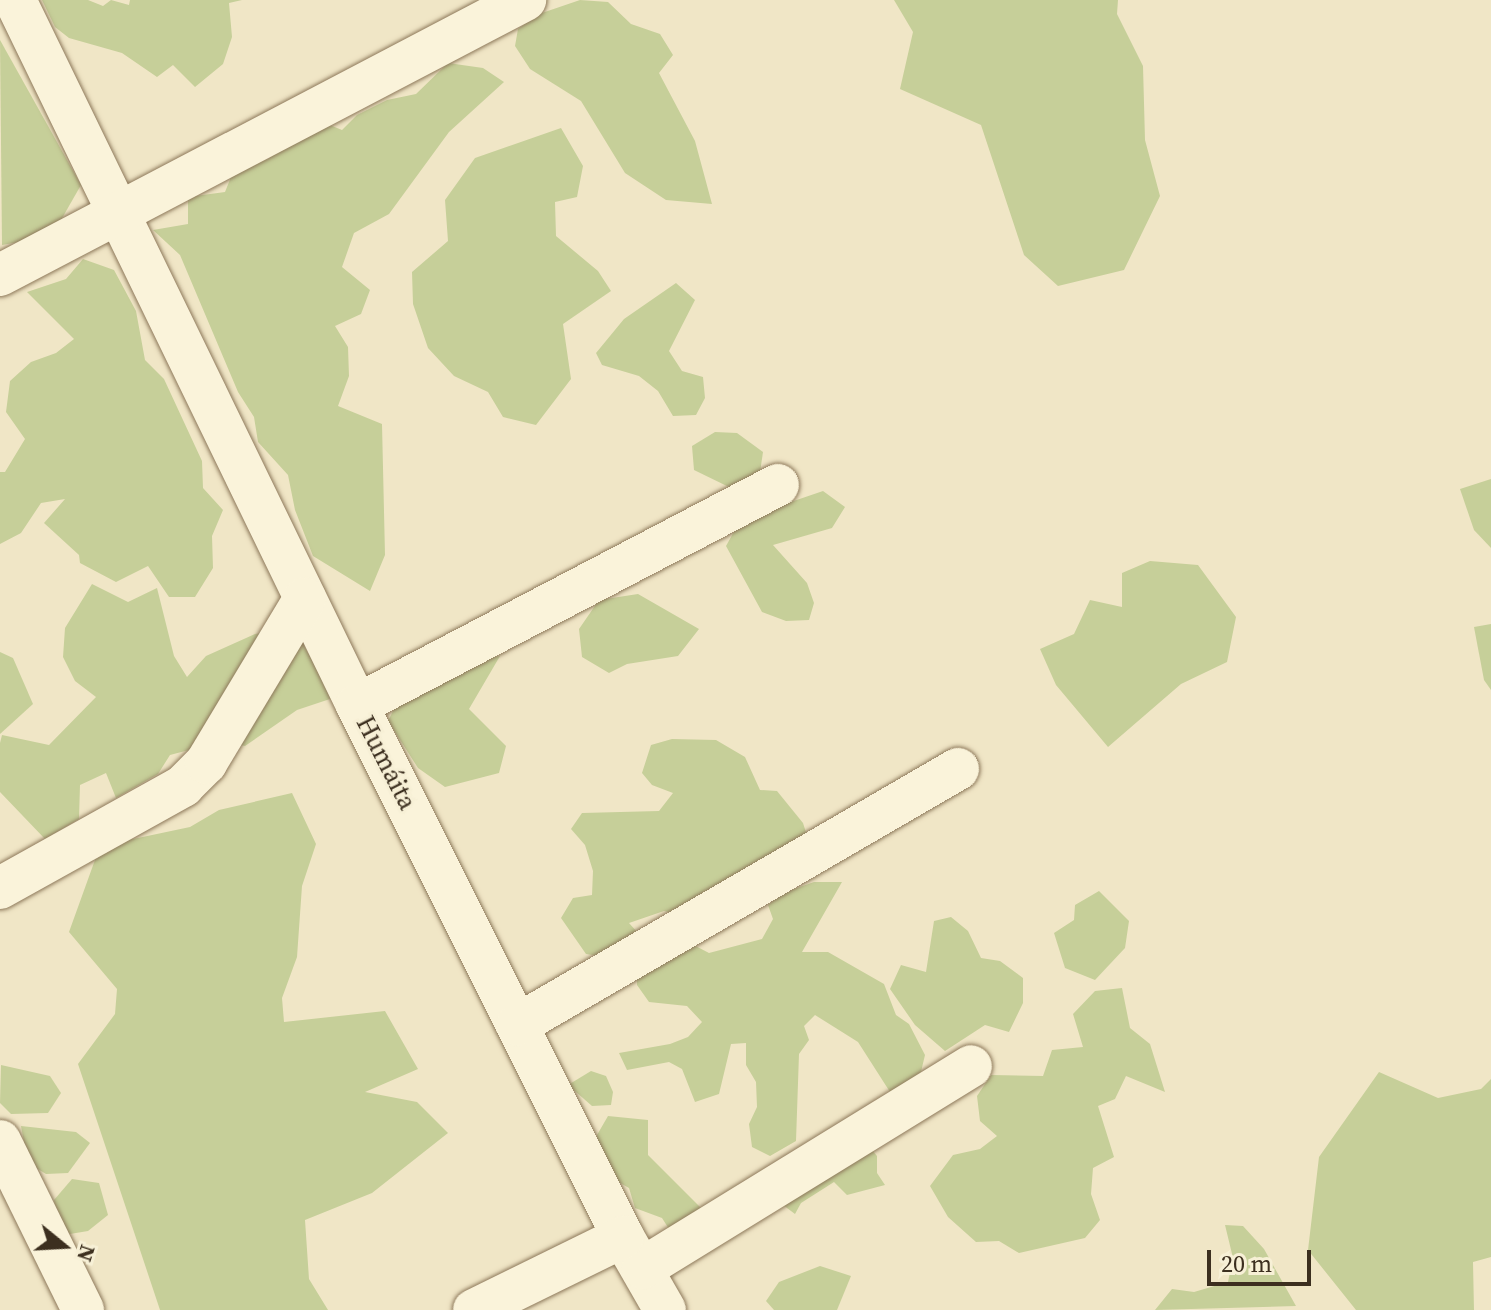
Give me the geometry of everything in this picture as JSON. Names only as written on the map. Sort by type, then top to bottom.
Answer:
[{"type":"street","name":"Humáita","points":[[15,0],[357,705],[633,1253],[665,1310]]},
{"type":"street","points":[[0,275],[117,210],[525,0]]},
{"type":"street","points":[[357,705],[778,485]]},
{"type":"street","points":[[0,888],[183,786],[206,763],[305,598]]},
{"type":"street","points":[[517,1025],[958,769]]},
{"type":"street","points":[[474,1310],[633,1253],[971,1066]]},
{"type":"street","points":[[0,1141],[83,1310]]},
{"type":"green space","points":[[42,0],[88,0],[103,6],[111,0],[129,5],[130,0],[242,0],[229,3],[232,37],[223,64],[195,87],[173,65],[157,77],[122,53],[69,38],[55,27]]},
{"type":"green space","points":[[580,0],[608,2],[631,24],[660,34],[673,55],[659,73],[695,141],[712,204],[666,200],[625,173],[581,101],[530,69],[515,46],[518,29],[539,14]]},
{"type":"green space","points":[[894,0],[1118,0],[1117,14],[1143,66],[1145,140],[1160,196],[1124,270],[1058,286],[1024,255],[981,125],[900,89],[913,32]]},
{"type":"green space","points":[[0,40],[81,185],[61,220],[30,240],[2,245]]},
{"type":"green space","points":[[448,63],[483,68],[504,82],[449,132],[389,214],[354,233],[342,267],[370,290],[361,314],[335,326],[348,347],[349,376],[338,406],[382,424],[385,555],[370,591],[313,556],[295,510],[288,475],[258,442],[254,417],[238,392],[180,255],[153,230],[188,224],[188,197],[225,192],[233,172],[268,159],[320,121],[342,130],[357,115],[387,100],[416,94]]},
{"type":"green space","points":[[561,128],[583,166],[577,197],[555,202],[556,236],[598,271],[611,291],[563,324],[571,379],[536,425],[503,417],[488,392],[454,376],[428,348],[413,304],[412,272],[448,241],[445,200],[475,158]]},
{"type":"green space","points":[[83,259],[114,270],[136,311],[145,360],[164,379],[202,461],[203,488],[223,510],[212,536],[213,568],[195,597],[169,597],[148,566],[116,582],[80,563],[79,555],[44,523],[65,499],[41,503],[21,533],[0,544],[0,472],[5,472],[25,439],[6,412],[10,381],[31,362],[56,353],[74,339],[27,292],[66,279]]},
{"type":"green space","points":[[676,283],[695,300],[669,351],[682,371],[703,377],[705,398],[696,415],[673,416],[658,391],[639,376],[602,365],[596,353],[624,319]]},
{"type":"green space","points":[[715,432],[737,433],[763,452],[758,486],[731,488],[694,470],[692,446]]},
{"type":"green space","points":[[1491,479],[1491,548],[1474,530],[1460,489]]},
{"type":"green space","points":[[823,491],[845,507],[832,528],[773,545],[807,583],[814,603],[809,620],[786,621],[762,612],[726,546],[741,519]]},
{"type":"green space","points":[[1150,561],[1198,565],[1236,617],[1227,662],[1181,684],[1108,747],[1056,685],[1040,649],[1074,634],[1090,600],[1122,607],[1122,573]]},
{"type":"green space","points":[[92,584],[128,602],[157,588],[174,656],[187,677],[206,656],[255,634],[294,628],[333,698],[297,710],[245,746],[223,741],[170,755],[158,774],[116,798],[106,773],[80,785],[79,819],[45,839],[0,792],[0,743],[2,735],[49,745],[96,697],[75,681],[63,657],[65,628]]},
{"type":"green space","points":[[638,594],[699,629],[678,656],[627,664],[609,673],[582,657],[579,629],[599,600]]},
{"type":"green space","points":[[1491,624],[1491,690],[1484,680],[1474,627]]},
{"type":"green space","points":[[0,652],[13,658],[33,704],[0,734]]},
{"type":"green space","points":[[500,656],[469,709],[506,746],[499,773],[445,787],[418,768],[388,721],[399,699],[464,661]]},
{"type":"green space","points":[[672,739],[716,740],[745,757],[760,790],[777,791],[803,823],[811,848],[682,915],[664,911],[629,923],[646,942],[628,960],[586,954],[561,918],[573,898],[592,895],[593,871],[585,845],[571,829],[582,813],[659,811],[673,793],[652,785],[642,773],[651,745]]},
{"type":"green space","points":[[292,793],[316,844],[302,886],[297,957],[282,998],[284,1022],[385,1011],[418,1069],[365,1092],[417,1102],[448,1133],[372,1193],[305,1220],[309,1279],[328,1310],[160,1310],[78,1064],[115,1014],[117,989],[69,932],[100,846],[190,827],[219,810]]},
{"type":"green space","points":[[814,882],[842,882],[802,952],[828,952],[884,984],[896,1015],[909,1024],[925,1055],[920,1076],[890,1092],[858,1042],[815,1015],[804,1026],[809,1040],[799,1054],[796,1141],[770,1156],[752,1147],[749,1124],[757,1107],[756,1082],[746,1065],[746,1043],[731,1044],[719,1094],[695,1102],[682,1069],[669,1062],[627,1070],[619,1053],[670,1044],[688,1037],[702,1022],[687,1006],[649,1002],[637,985],[637,962],[686,941],[709,953],[762,939],[773,919],[768,905],[783,893]]},
{"type":"green space","points":[[1099,891],[1129,921],[1125,948],[1095,980],[1065,968],[1054,933],[1074,920],[1075,905]]},
{"type":"green space","points":[[951,917],[968,931],[981,958],[1000,961],[1023,978],[1023,1003],[1009,1032],[985,1025],[945,1051],[915,1025],[890,989],[901,965],[926,972],[934,921]]},
{"type":"green space","points":[[1122,988],[1130,1028],[1150,1044],[1165,1092],[1126,1076],[1115,1099],[1098,1106],[1114,1157],[1093,1168],[1091,1194],[1100,1220],[1085,1238],[1019,1253],[999,1241],[976,1242],[948,1217],[930,1186],[953,1155],[980,1149],[997,1136],[980,1121],[977,1096],[991,1075],[1043,1076],[1052,1050],[1083,1047],[1073,1014],[1095,991]]},
{"type":"green space","points":[[1,1065],[50,1076],[61,1093],[48,1113],[11,1114],[0,1103]]},
{"type":"green space","points":[[591,1071],[606,1076],[613,1092],[611,1105],[592,1106],[568,1085]]},
{"type":"green space","points":[[1379,1072],[1438,1098],[1481,1089],[1491,1079],[1491,1257],[1473,1262],[1474,1310],[1356,1310],[1308,1250],[1319,1157]]},
{"type":"green space","points":[[608,1116],[648,1120],[648,1155],[704,1211],[678,1243],[662,1218],[635,1208],[629,1188],[615,1180],[596,1152],[597,1135]]},
{"type":"green space","points":[[21,1126],[76,1132],[90,1143],[68,1173],[46,1174],[28,1163]]},
{"type":"green space","points":[[867,1144],[877,1156],[877,1173],[885,1185],[847,1195],[834,1182],[801,1203],[795,1214],[775,1199]]},
{"type":"green space","points":[[72,1179],[99,1183],[108,1215],[88,1231],[70,1234],[56,1223],[54,1200]]},
{"type":"green space","points":[[1225,1225],[1243,1226],[1264,1249],[1296,1306],[1155,1310],[1172,1289],[1194,1292],[1228,1282],[1233,1258]]},
{"type":"green space","points":[[820,1266],[851,1276],[837,1310],[774,1310],[766,1301],[779,1282]]}]
